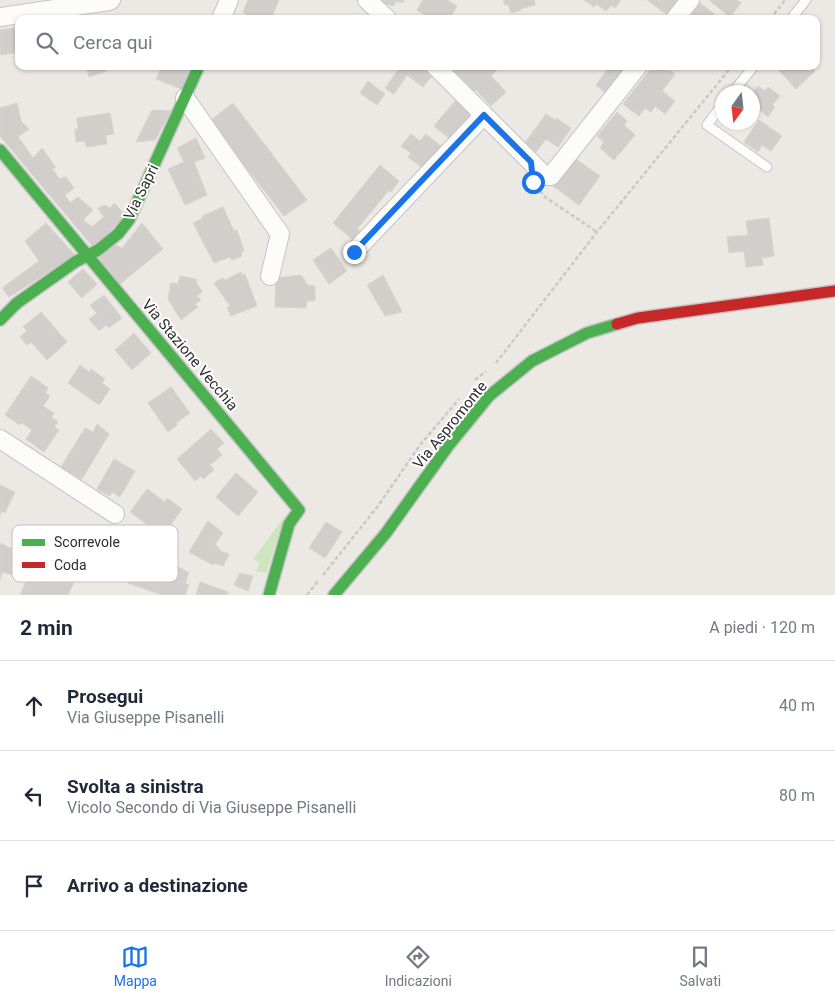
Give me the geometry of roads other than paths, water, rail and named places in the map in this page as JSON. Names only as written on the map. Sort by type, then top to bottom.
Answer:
[{"type":"street","points":[[0,17],[111,0]]},
{"type":"street","points":[[223,15],[229,0]]},
{"type":"street","points":[[367,0],[383,15]]},
{"type":"street","points":[[678,15],[690,0]]},
{"type":"street","name":"Via Sapri","points":[[0,320],[17,303],[75,262],[98,250],[118,234],[129,220],[197,70]]},
{"type":"street","points":[[439,70],[484,115],[542,183],[551,176],[635,70]]},
{"type":"street","points":[[185,98],[280,234],[270,276]]},
{"type":"street","points":[[354,252],[484,115]]},
{"type":"street","name":"Via Stazione Vecchia","points":[[0,150],[299,510],[289,524],[269,595]]},
{"type":"street","name":"Via Aspromonte","points":[[334,595],[386,533],[449,445],[489,396],[532,361],[587,332],[638,318],[835,292]]},
{"type":"street","points":[[0,439],[115,514]]},
{"type":"lane","points":[[794,15],[806,0]]},
{"type":"lane","points":[[739,85],[751,70]]},
{"type":"lane","points":[[715,114],[707,124],[715,130]]},
{"type":"lane","points":[[715,130],[767,167]]}]
